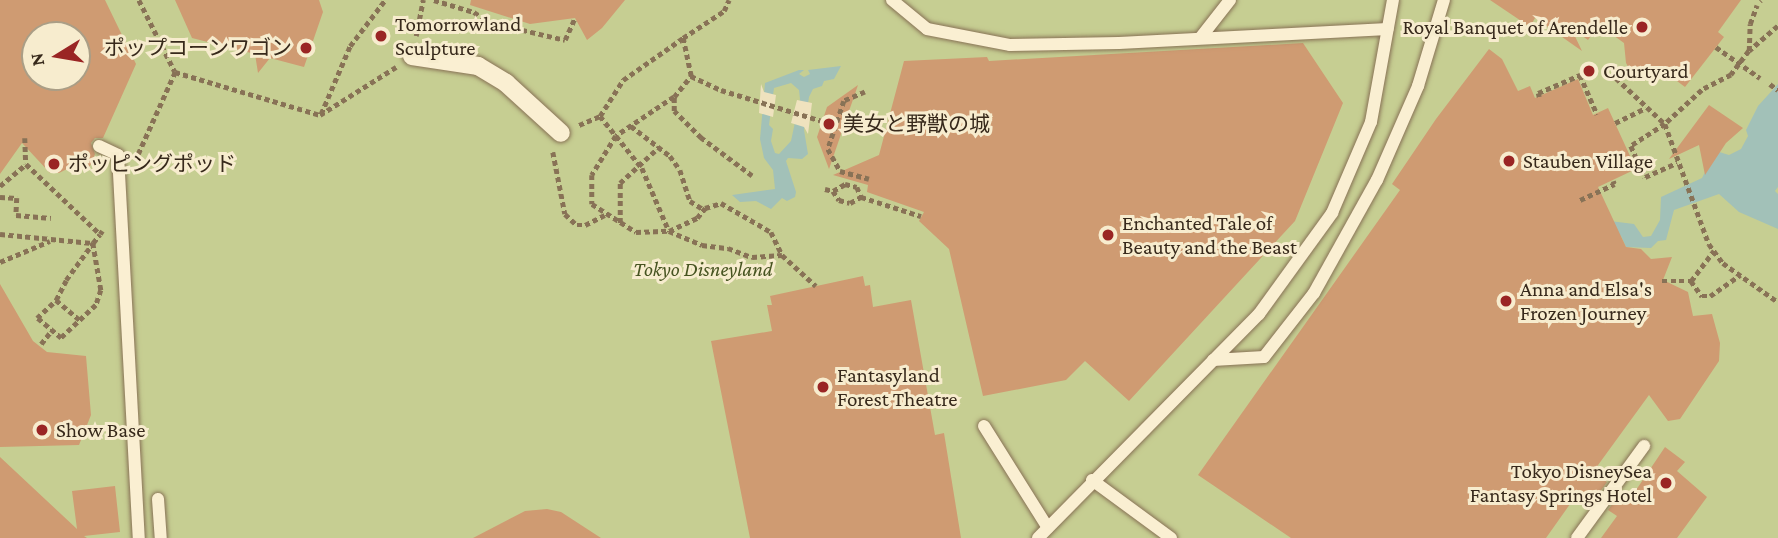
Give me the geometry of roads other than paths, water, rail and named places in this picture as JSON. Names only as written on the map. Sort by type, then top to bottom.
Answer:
[{"type":"street","points":[[412,56],[478,66],[506,83],[561,133]]},
{"type":"lane","points":[[892,0],[927,29],[1010,45],[1388,29]]},
{"type":"lane","points":[[1201,37],[1230,0]]},
{"type":"lane","points":[[1038,538],[1259,314],[1332,213],[1371,122],[1393,0]]},
{"type":"lane","points":[[1213,360],[1264,357],[1314,293],[1377,180],[1418,86],[1444,0]]},
{"type":"lane","points":[[99,146],[118,155],[139,538]]},
{"type":"lane","points":[[984,426],[1048,528]]},
{"type":"lane","points":[[1577,538],[1644,446]]},
{"type":"lane","points":[[1093,481],[1171,538]]},
{"type":"lane","points":[[158,499],[161,538]]},
{"type":"water","points":[[841,66],[834,79],[824,81],[822,86],[813,89],[809,97],[804,130],[808,154],[802,159],[788,158],[786,161],[796,192],[795,197],[787,201],[782,198],[771,209],[756,201],[740,202],[732,195],[775,189],[773,170],[764,158],[760,139],[765,83],[799,70],[804,70],[799,74],[804,77],[810,74],[808,70]],"holes":[[[791,83],[799,90],[800,99],[791,141],[779,154],[775,153],[771,141],[773,129],[769,125],[774,88]]]},
{"type":"water","points":[[1778,84],[1778,187],[1775,191],[1778,194],[1778,229],[1739,212],[1719,194],[1674,210],[1666,240],[1658,241],[1651,248],[1626,247],[1621,236],[1606,226],[1610,221],[1634,224],[1643,237],[1651,236],[1660,220],[1661,197],[1702,178],[1716,151],[1729,155],[1741,149],[1748,136],[1746,130],[1758,106]]},
{"type":"place","name":"Royal Banquet of Arendelle","points":[[1642,27]]},
{"type":"place","name":"Tomorrowland Sculpture","points":[[381,36]]},
{"type":"place","name":"ポップコーンワゴン","points":[[306,48]]},
{"type":"place","name":"Courtyard","points":[[1589,71]]},
{"type":"place","name":"美女と野獣の城","points":[[829,124]]},
{"type":"place","name":"Stauben Village","points":[[1509,161]]},
{"type":"place","name":"ポッピングポッド","points":[[54,164]]},
{"type":"place","name":"Enchanted Tale of Beauty and the Beast","points":[[1108,235]]},
{"type":"place","name":"Anna and Elsa's Frozen Journey","points":[[1506,301]]},
{"type":"place","name":"Fantasyland Forest Theatre","points":[[823,387]]},
{"type":"place","name":"Show Base","points":[[42,430]]},
{"type":"place","name":"Tokyo DisneySea Fantasy Springs Hotel","points":[[1666,483]]},
{"type":"park label","name":"Tokyo Disneyland","points":[[703,269]]}]
